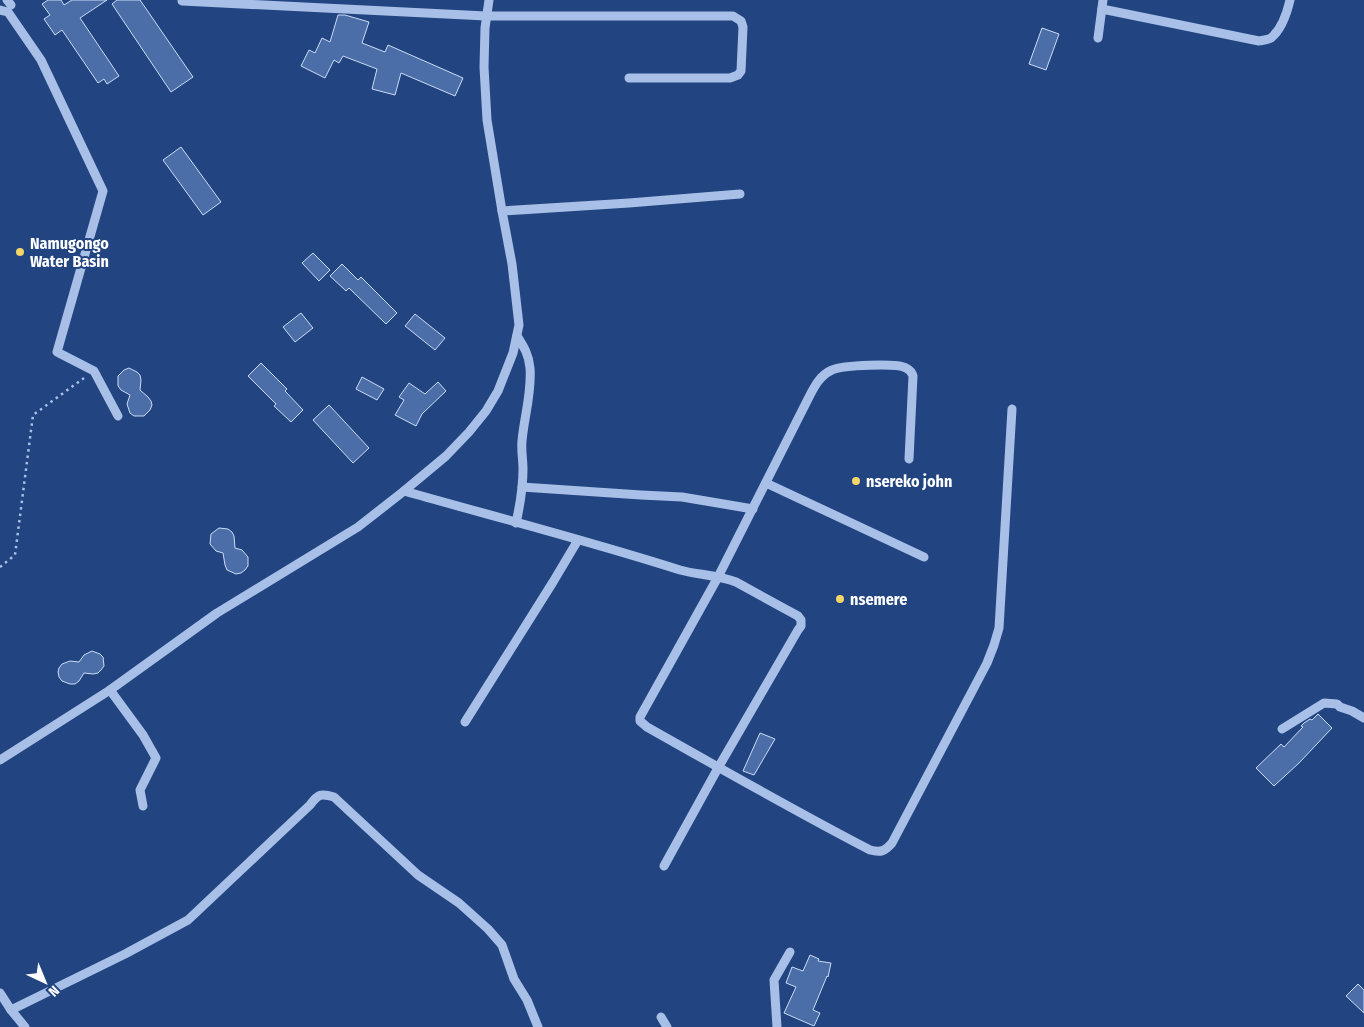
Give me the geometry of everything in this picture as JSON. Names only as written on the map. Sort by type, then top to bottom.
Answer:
[{"type":"street","points":[[0,760],[110,690],[217,613],[358,527],[404,492],[446,456],[486,411],[498,391],[513,353],[519,325],[512,264],[487,120],[484,67],[485,28],[489,0]]},
{"type":"street","points":[[1098,38],[1103,5],[1259,41],[1270,39],[1279,29],[1290,0]]},
{"type":"street","points":[[182,1],[486,16],[733,16],[741,21],[743,28],[741,71],[738,75],[730,78],[629,78]]},
{"type":"street","points":[[0,10],[8,12],[41,60],[103,192],[58,352],[94,371],[118,416]]},
{"type":"street","points":[[502,212],[740,194]]},
{"type":"street","points":[[516,522],[521,501],[522,444],[529,398],[530,368],[528,356],[517,336]]},
{"type":"street","points":[[910,459],[913,376],[908,369],[900,366],[847,366],[834,369],[824,375],[815,385],[718,577],[640,717],[640,721],[647,727],[718,768],[806,817],[877,852],[883,851],[892,842],[987,663],[994,645],[999,628],[1012,409]]},
{"type":"street","points":[[766,483],[924,557]]},
{"type":"street","points":[[522,487],[682,496],[753,509]]},
{"type":"street","points":[[404,492],[689,572],[736,582],[798,616],[801,620],[801,626],[718,768],[664,866]]},
{"type":"street","points":[[465,722],[578,540]]},
{"type":"street","points":[[110,690],[143,735],[156,758],[140,790],[143,806]]},
{"type":"street","points":[[1282,729],[1324,703],[1337,704],[1364,718]]},
{"type":"street","points":[[11,1010],[125,954],[188,920],[310,805],[317,796],[325,794],[334,797],[418,875],[460,903],[488,929],[502,945],[514,979],[527,1000],[538,1027]]},
{"type":"street","points":[[777,1027],[774,980],[790,952]]},
{"type":"street","points":[[0,993],[25,1027]]},
{"type":"street","points":[[661,1016],[667,1027]]},
{"type":"path","points":[[0,567],[15,555],[33,415],[94,371]]},
{"type":"building","points":[[48,0],[61,0],[64,5],[72,0],[107,0],[80,18],[119,76],[107,84],[104,79],[98,83],[62,30],[55,35],[44,19],[50,15],[42,4]]},
{"type":"building","points":[[117,0],[140,0],[193,77],[171,92],[112,4]]},
{"type":"building","points":[[338,15],[345,15],[369,22],[362,43],[385,52],[388,45],[463,78],[455,96],[401,73],[395,95],[372,89],[377,69],[343,56],[339,63],[334,60],[325,78],[301,66],[309,50],[315,53],[322,38],[330,42]]},
{"type":"building","points":[[1042,28],[1059,34],[1046,70],[1029,64]]},
{"type":"building","points":[[181,147],[221,202],[203,215],[163,160]]},
{"type":"building","points":[[313,253],[330,270],[319,281],[302,263]]},
{"type":"building","points":[[342,264],[358,280],[361,277],[397,313],[386,324],[349,288],[346,291],[330,276]]},
{"type":"building","points":[[301,313],[313,328],[295,342],[283,327]]},
{"type":"building","points":[[415,314],[445,338],[435,350],[405,326]]},
{"type":"building","points":[[261,363],[287,389],[285,391],[303,410],[291,422],[248,376]]},
{"type":"building","points":[[129,368],[140,375],[140,390],[151,401],[150,410],[144,416],[134,416],[130,413],[127,404],[130,395],[118,386],[118,376]]},
{"type":"building","points":[[362,377],[384,389],[377,400],[356,389]]},
{"type":"building","points":[[438,382],[446,391],[422,414],[416,426],[395,415],[404,400],[399,397],[409,383],[425,394]]},
{"type":"building","points":[[329,405],[369,448],[353,463],[313,420]]},
{"type":"building","points":[[219,528],[228,529],[232,532],[235,548],[242,550],[248,557],[248,566],[241,573],[236,574],[227,570],[223,553],[216,551],[210,544],[211,534]]},
{"type":"building","points":[[92,651],[103,657],[104,666],[98,673],[84,673],[75,684],[62,681],[58,672],[62,664],[70,661],[79,662],[84,655]]},
{"type":"building","points":[[1318,714],[1332,728],[1274,786],[1256,768],[1281,744],[1284,747],[1303,727],[1301,726],[1304,723],[1310,719],[1312,720]]},
{"type":"building","points":[[760,733],[775,739],[754,775],[743,771]]},
{"type":"building","points":[[810,955],[819,959],[818,961],[831,963],[828,977],[813,1010],[820,1013],[814,1026],[784,1013],[796,987],[786,983],[792,967],[803,971]]},
{"type":"building","points":[[1358,984],[1364,990],[1364,1013],[1346,996]]},
{"type":"place","name":"Namugongo Water Basin","points":[[20,252]]},
{"type":"place","name":"nsereko john","points":[[856,481]]},
{"type":"place","name":"nsemere","points":[[840,599]]}]
